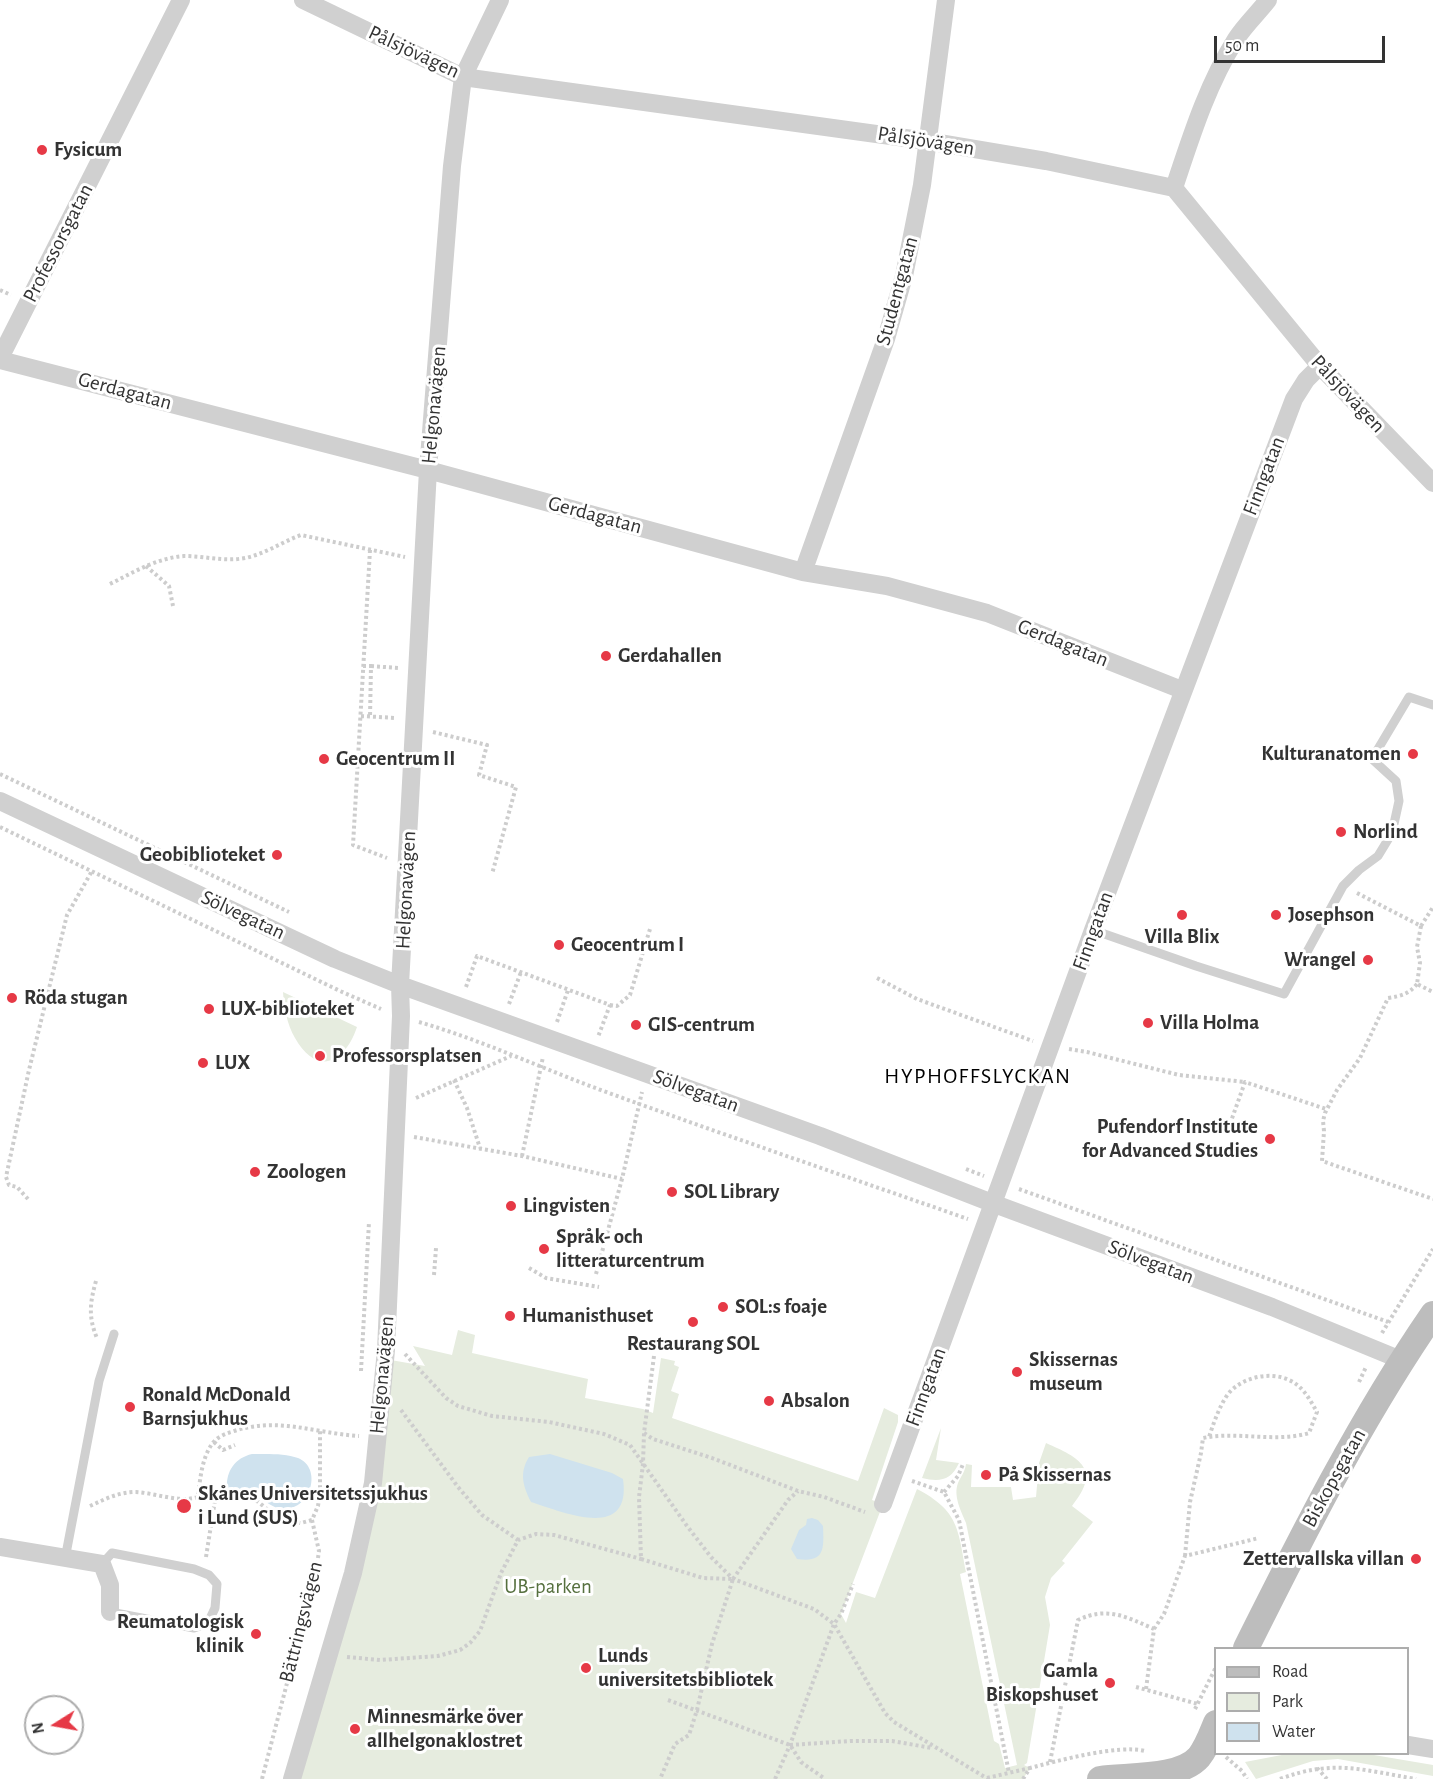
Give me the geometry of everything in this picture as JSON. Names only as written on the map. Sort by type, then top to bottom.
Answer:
[{"type":"street","name":"Professorsgatan","points":[[0,359],[181,0]]},
{"type":"street","name":"Pålsjövägen","points":[[303,0],[463,76],[927,141],[1046,161],[1174,188],[1320,366],[1433,483]]},
{"type":"street","name":"Helgonavägen","points":[[292,1779],[329,1655],[373,1483],[368,1437],[382,1384],[387,1333],[401,1016],[400,985],[428,470],[446,270],[452,166],[463,76],[500,0]]},
{"type":"street","name":"Studentgatan","points":[[803,572],[886,339],[904,276],[922,185],[946,0]]},
{"type":"street","points":[[1174,188],[1199,111],[1216,75],[1236,38],[1268,0]]},
{"type":"street","name":"Gerdagatan","points":[[0,359],[428,470],[803,572],[887,586],[987,613],[1182,690]]},
{"type":"street","name":"Finngatan","points":[[883,1504],[1182,690],[1294,399],[1306,380],[1320,366]]},
{"type":"street","name":"Sölvegatan","points":[[0,801],[335,959],[400,985],[820,1136],[992,1203],[1272,1307],[1401,1360]]},
{"type":"street","name":"Biskopsgatan","points":[[1247,1647],[1298,1545],[1377,1399],[1433,1314]]},
{"type":"street","points":[[0,1547],[102,1564],[110,1585],[110,1612]]},
{"type":"street","points":[[1100,1779],[1167,1772],[1185,1767],[1197,1759],[1208,1744],[1204,1718]]},
{"type":"street","points":[[1409,1745],[1433,1749]]},
{"type":"lane","points":[[1093,930],[1284,994],[1343,886],[1378,856],[1392,833],[1399,801],[1396,781],[1371,759],[1409,697],[1433,705]]},
{"type":"lane","points":[[65,1558],[99,1381],[114,1334]]},
{"type":"lane","points":[[102,1564],[112,1553],[194,1569],[209,1575],[217,1584],[215,1608],[208,1623],[194,1628],[110,1612]]},
{"type":"path","points":[[110,584],[167,558],[186,556],[224,561],[245,558],[265,553],[301,535],[406,558]]},
{"type":"path","points":[[370,550],[353,845],[387,858]]},
{"type":"path","points":[[146,566],[169,586],[174,606]]},
{"type":"path","points":[[363,666],[399,668]]},
{"type":"path","points":[[370,717],[371,666]]},
{"type":"path","points":[[354,693],[362,693]]},
{"type":"path","points":[[361,716],[396,718]]},
{"type":"path","points":[[415,727],[487,745],[479,775],[516,787],[492,874]]},
{"type":"path","points":[[0,774],[298,917]]},
{"type":"path","points":[[0,827],[381,1009],[453,1032],[540,1068],[639,1104],[984,1224]]},
{"type":"path","points":[[28,1198],[17,1187],[9,1185],[6,1177],[29,1070],[67,915],[102,848]]},
{"type":"path","points":[[1343,886],[1421,926]]},
{"type":"path","points":[[1433,907],[1421,926],[1417,947],[1420,963],[1417,984],[1402,996],[1388,998],[1360,1058],[1326,1109],[1323,1121],[1322,1161],[1433,1199]]},
{"type":"path","points":[[465,989],[477,957],[617,1006],[630,995],[650,929]]},
{"type":"path","points":[[511,997],[521,972]]},
{"type":"path","points":[[1417,984],[1433,992]]},
{"type":"path","points":[[559,1014],[568,990]]},
{"type":"path","points":[[600,1032],[610,1005]]},
{"type":"path","points":[[380,1020],[381,1009]]},
{"type":"path","points":[[522,1156],[547,1038]]},
{"type":"path","points":[[397,1110],[422,1094],[512,1056]]},
{"type":"path","points":[[596,1274],[622,1179],[646,1073]]},
{"type":"path","points":[[454,1080],[467,1108],[480,1148]]},
{"type":"path","points":[[1230,1124],[1245,1082],[1326,1109]]},
{"type":"path","points":[[396,1137],[423,1138],[480,1148],[622,1179]]},
{"type":"path","points":[[361,1382],[369,1215]]},
{"type":"path","points":[[434,1275],[436,1248]]},
{"type":"path","points":[[1388,1322],[1433,1249]]},
{"type":"path","points":[[529,1268],[546,1278],[598,1287]]},
{"type":"path","points":[[96,1281],[91,1300],[91,1325],[106,1360]]},
{"type":"path","points":[[387,1333],[446,1398],[458,1406],[492,1416],[549,1422],[604,1434],[630,1445],[687,1526],[711,1557],[733,1579]]},
{"type":"path","points":[[641,1559],[639,1497],[654,1356]]},
{"type":"path","points":[[1146,1689],[1154,1629],[1164,1614],[1185,1556],[1190,1502],[1203,1438],[1247,1435],[1294,1437],[1310,1433],[1317,1412],[1306,1393],[1289,1380],[1266,1375],[1246,1380],[1230,1392],[1218,1410],[1209,1437]]},
{"type":"path","points":[[382,1384],[417,1433],[482,1515],[518,1540]]},
{"type":"path","points":[[198,1497],[206,1455],[213,1441],[225,1434],[251,1425],[280,1425],[368,1437]]},
{"type":"path","points":[[359,1425],[368,1437]]},
{"type":"path","name":"Bättringsvägen","points":[[262,1779],[316,1572],[319,1551],[312,1520],[318,1506],[320,1492],[320,1430]]},
{"type":"path","points":[[644,1433],[653,1439],[865,1513],[883,1504]]},
{"type":"path","points":[[358,1446],[368,1437]]},
{"type":"path","points":[[213,1441],[223,1450],[235,1445]]},
{"type":"path","points":[[944,1492],[958,1476],[963,1464]]},
{"type":"path","points":[[894,1476],[944,1492],[957,1514],[963,1531],[1009,1773]]},
{"type":"path","points":[[660,1779],[675,1744],[689,1735],[712,1644],[733,1579],[788,1500],[798,1491]]},
{"type":"path","points":[[72,1520],[81,1511],[112,1496],[135,1492],[188,1500],[198,1497],[215,1500]]},
{"type":"path","points":[[204,1573],[215,1500],[220,1494],[257,1501],[278,1518],[301,1523],[312,1520]]},
{"type":"path","points":[[329,1655],[380,1660],[438,1656],[460,1650],[470,1643],[480,1631],[501,1573],[518,1540],[536,1534],[554,1535],[703,1578],[733,1579],[814,1609],[834,1624],[885,1713],[894,1722],[987,1779],[1050,1762],[1121,1749],[1135,1748],[1150,1752]]},
{"type":"path","points":[[1185,1556],[1258,1538]]},
{"type":"path","points":[[775,1779],[790,1745],[834,1624],[841,1614],[853,1584]]},
{"type":"path","points":[[1050,1762],[1078,1620],[1094,1612],[1125,1616],[1154,1629]]},
{"type":"path","points":[[1204,1718],[1198,1704],[1214,1669]]},
{"type":"path","points":[[1136,1687],[1198,1704]]},
{"type":"path","points":[[668,1700],[790,1745],[892,1741],[936,1749]]},
{"type":"path","points":[[790,1745],[801,1762],[825,1779]]},
{"type":"path","points":[[1222,1755],[1242,1771],[1247,1779]]},
{"type":"path","points":[[1280,1779],[1317,1768],[1349,1767],[1415,1779]]},
{"type":"path","points":[[1023,1779],[1030,1768]]},
{"type":"path","points":[[1317,1768],[1327,1779]]},
{"type":"green space","points":[[283,992],[357,1027],[352,1039],[338,1057],[330,1061],[321,1061],[312,1058],[303,1050],[290,1027]]},
{"type":"green space","name":"UB-parken","points":[[458,1330],[475,1335],[472,1353],[588,1379],[585,1398],[653,1413],[661,1358],[675,1361],[674,1365],[679,1367],[671,1391],[679,1394],[672,1418],[858,1481],[884,1408],[898,1415],[898,1422],[872,1500],[883,1504],[841,1614],[846,1623],[856,1592],[875,1598],[917,1489],[941,1505],[954,1523],[961,1544],[966,1572],[960,1574],[994,1741],[999,1744],[1005,1768],[1017,1765],[966,1523],[957,1498],[958,1483],[966,1464],[972,1465],[971,1487],[1011,1487],[1013,1500],[1036,1497],[1039,1463],[1046,1443],[1077,1460],[1083,1466],[1086,1474],[1081,1493],[1072,1506],[1093,1522],[1062,1561],[1065,1563],[1051,1578],[1045,1597],[1050,1625],[1027,1763],[1024,1765],[1030,1768],[1023,1779],[292,1779],[353,1573],[385,1359],[425,1366],[413,1346],[452,1355]]},
{"type":"green space","points":[[941,1428],[936,1460],[959,1463],[952,1474],[944,1479],[922,1478]]},
{"type":"green space","points":[[1282,1755],[1374,1755],[1433,1765],[1433,1776],[1338,1759],[1313,1761],[1256,1779],[1245,1762]]},
{"type":"water","points":[[252,1454],[287,1455],[306,1463],[312,1479],[306,1496],[300,1503],[292,1508],[282,1509],[261,1499],[227,1488],[228,1476],[233,1466]]},
{"type":"water","points":[[550,1454],[612,1473],[623,1479],[623,1498],[617,1511],[606,1517],[592,1518],[577,1516],[531,1502],[523,1480],[526,1463],[529,1457]]},
{"type":"water","points":[[807,1519],[818,1520],[823,1526],[823,1548],[821,1553],[813,1559],[797,1559],[791,1549],[799,1530],[806,1525]]},
{"type":"place","name":"Fysicum","points":[[42,150]]},
{"type":"place","name":"Gerdahallen","points":[[606,656]]},
{"type":"place","name":"Kulturanatomen","points":[[1413,754]]},
{"type":"place","name":"Geocentrum II","points":[[324,759]]},
{"type":"place","name":"Norlind","points":[[1341,832]]},
{"type":"place","name":"Geobiblioteket","points":[[277,855]]},
{"type":"place","name":"Villa Blix","points":[[1182,915]]},
{"type":"place","name":"Josephson","points":[[1276,915]]},
{"type":"place","name":"Geocentrum I","points":[[559,945]]},
{"type":"place","name":"Wrangel","points":[[1368,960]]},
{"type":"place","name":"Röda stugan","points":[[12,998]]},
{"type":"place","name":"LUX-biblioteket","points":[[209,1009]]},
{"type":"place","name":"Villa Holma","points":[[1148,1023]]},
{"type":"place","name":"GIS-centrum","points":[[636,1025]]},
{"type":"place","name":"Professorsplatsen","points":[[320,1056]]},
{"type":"place","name":"LUX","points":[[203,1063]]},
{"type":"place","name":"Pufendorf Institute for Advanced Studies","points":[[1270,1139]]},
{"type":"place","name":"Zoologen","points":[[255,1172]]},
{"type":"place","name":"SOL Library","points":[[672,1192]]},
{"type":"place","name":"Lingvisten","points":[[511,1206]]},
{"type":"place","name":"Språk- och litteraturcentrum","points":[[544,1249]]},
{"type":"place","name":"SOL:s foaje","points":[[723,1307]]},
{"type":"place","name":"Humanisthuset","points":[[510,1316]]},
{"type":"place","name":"Restaurang SOL","points":[[693,1322]]},
{"type":"place","name":"Skissernas museum","points":[[1017,1372]]},
{"type":"place","name":"Absalon","points":[[769,1401]]},
{"type":"place","name":"Ronald McDonald Barnsjukhus","points":[[130,1407]]},
{"type":"place","name":"På Skissernas","points":[[986,1475]]},
{"type":"place","name":"Skånes Universitetssjukhus i Lund (SUS)","points":[[184,1506]]},
{"type":"place","name":"Zettervallska villan","points":[[1416,1559]]},
{"type":"place","name":"Reumatologisk klinik","points":[[256,1634]]},
{"type":"place","name":"Lunds universitetsbibliotek","points":[[586,1668]]},
{"type":"place","name":"Gamla Biskopshuset","points":[[1110,1683]]},
{"type":"place","name":"Minnesmärke över allhelgonaklostret","points":[[355,1729]]},
{"type":"district","name":"HYPHOFFSLYCKAN","points":[[978,1076]]}]
